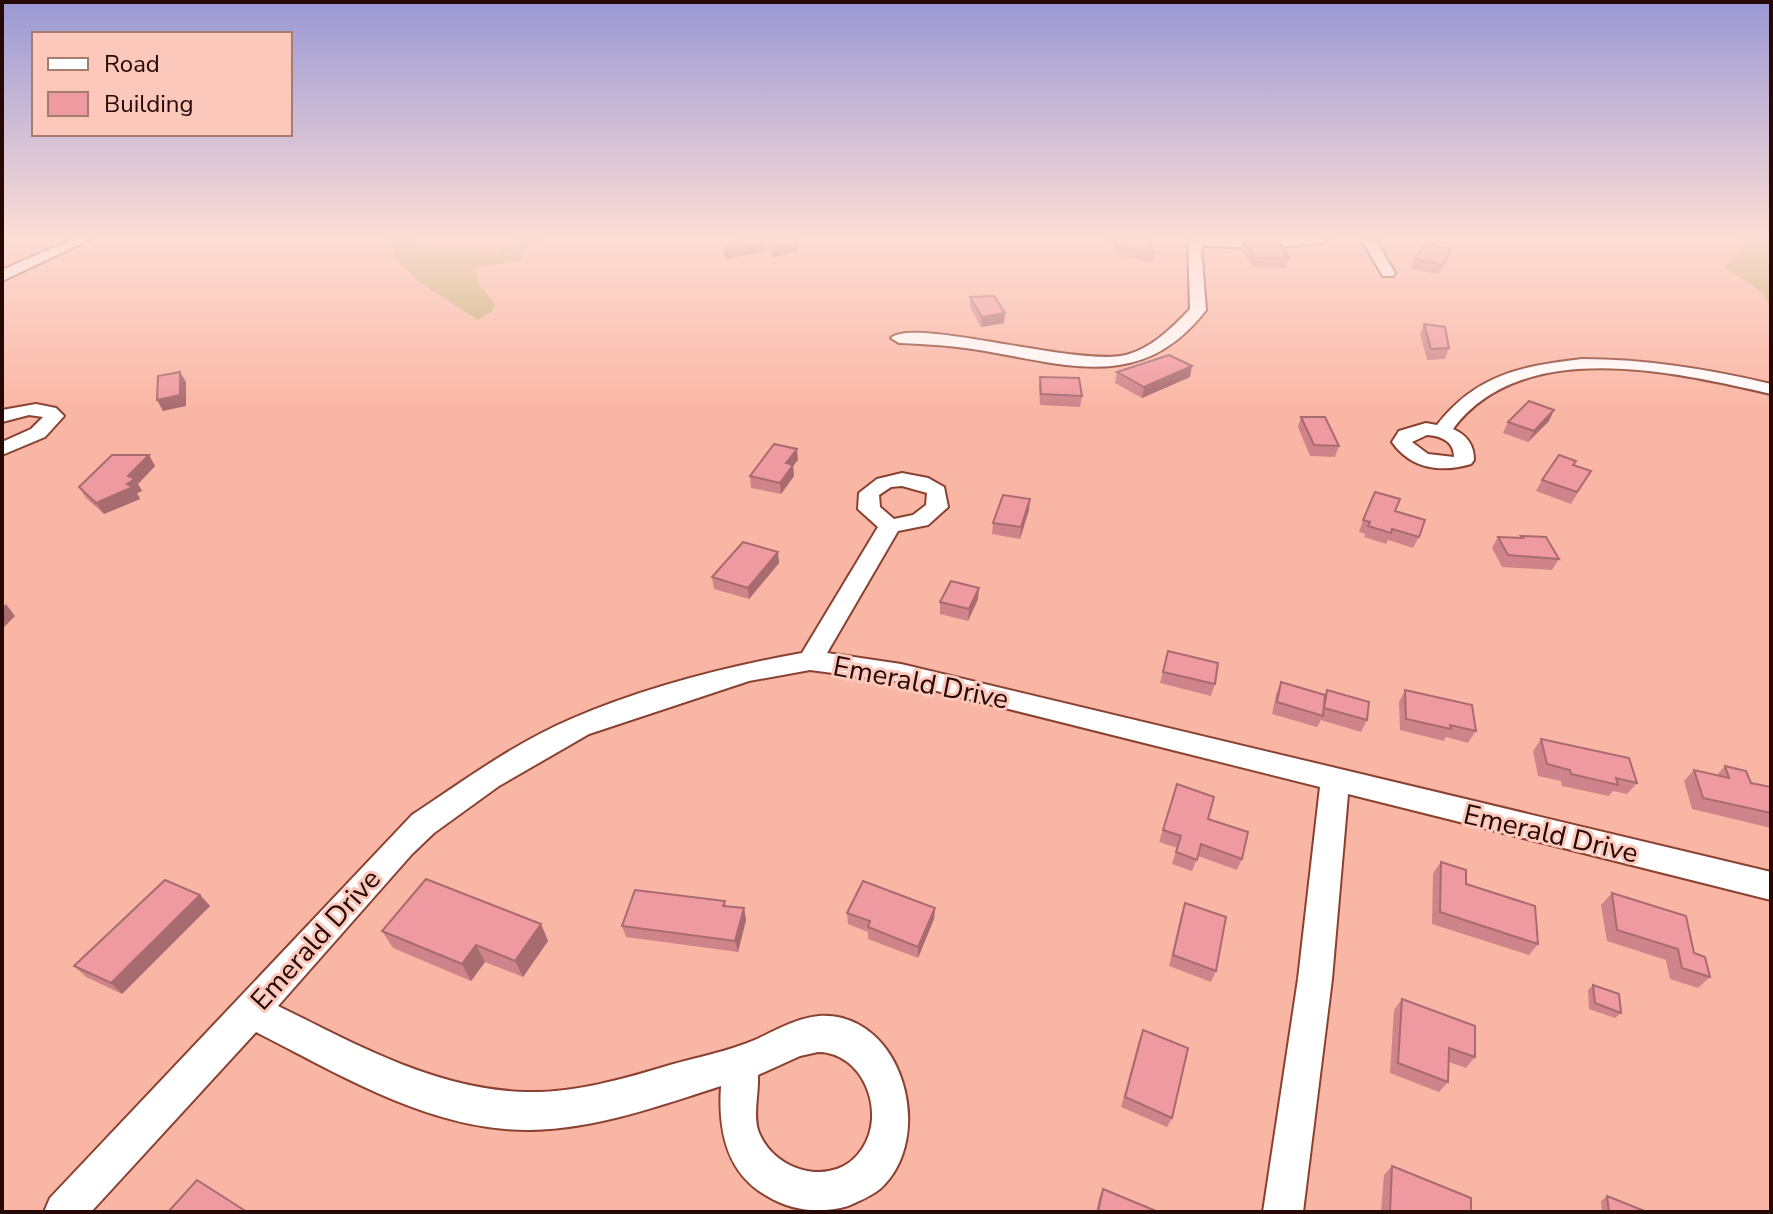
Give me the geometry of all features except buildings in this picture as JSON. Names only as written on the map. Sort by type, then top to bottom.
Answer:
[{"type":"street","points":[[899,338],[965,342],[1026,355],[1091,363],[1125,359],[1151,351],[1198,310],[1197,296]]},
{"type":"street","points":[[1443,430],[1460,408],[1478,393],[1504,381],[1551,368],[1651,367],[1771,389]]},
{"type":"street","points":[[2,416],[37,409],[55,416],[38,433],[2,449]]},
{"type":"street","points":[[810,661],[890,526]]},
{"type":"street","name":"Emerald Drive","points":[[64,1212],[401,845],[445,808],[550,742],[613,714],[737,675],[810,661],[901,673],[1771,886]]},
{"type":"street","points":[[1283,1212],[1315,979],[1335,781]]},
{"type":"street","points":[[251,1011],[403,1082],[455,1100],[503,1110],[577,1107],[738,1063],[751,1061],[787,1042],[817,1034],[847,1038],[862,1048],[882,1074],[891,1108],[887,1135],[875,1162],[857,1182],[832,1191],[801,1191],[774,1182],[760,1169],[739,1132],[742,1078],[738,1063]]},
{"type":"shaded area","points":[[440,296],[488,296],[495,304],[492,311],[478,320]]}]
